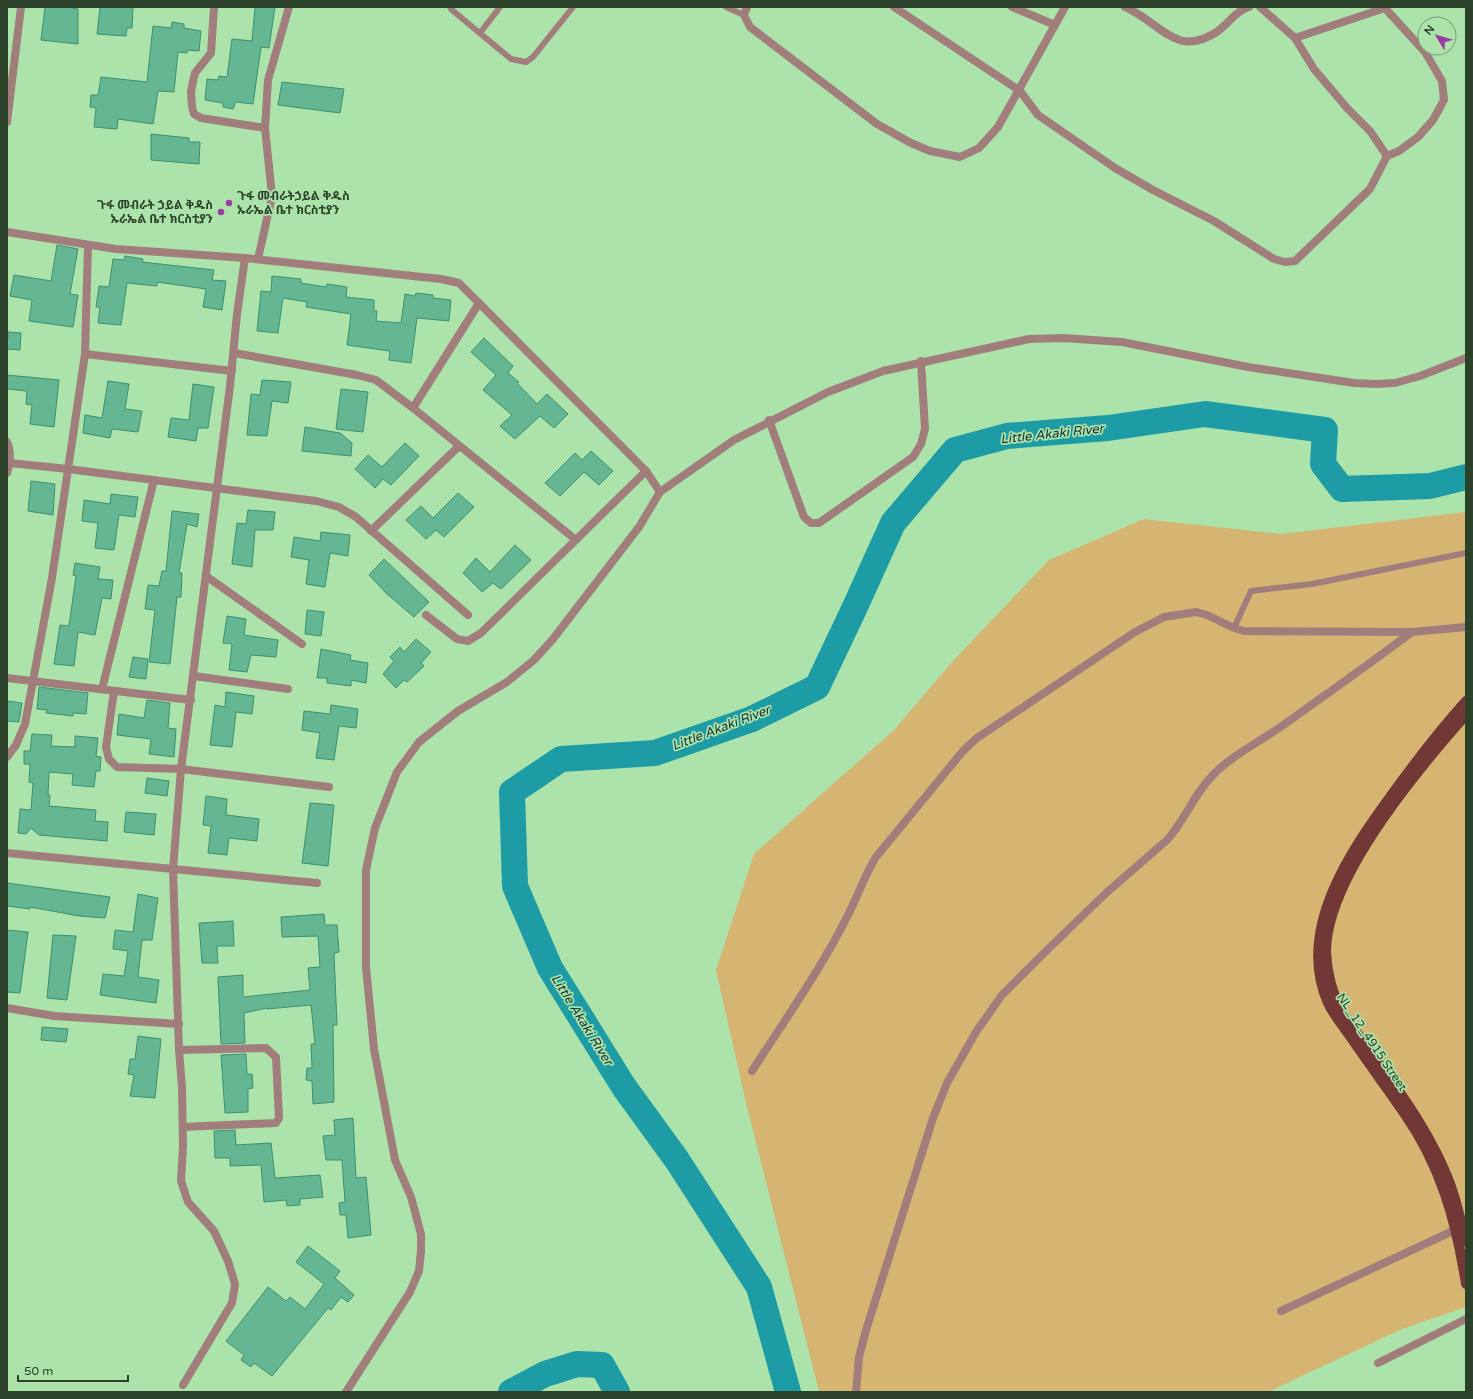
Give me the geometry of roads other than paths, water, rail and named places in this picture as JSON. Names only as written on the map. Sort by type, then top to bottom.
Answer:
[{"type":"main road","name":"NL_12_4915 Street","points":[[1466,701],[1406,775],[1354,850],[1329,900],[1321,930],[1318,954],[1320,972],[1328,1003],[1406,1114],[1428,1152],[1447,1196],[1466,1284]]},
{"type":"main road","name":"NL_12_4915 Street","points":[[1466,715],[1415,777],[1361,852],[1336,903],[1326,951],[1328,970],[1336,1000],[1341,1010],[1429,1138],[1454,1192],[1466,1242]]},
{"type":"street","points":[[7,122],[21,7]]},
{"type":"street","points":[[214,7],[210,53],[195,73],[191,91],[194,114],[201,118],[265,128]]},
{"type":"street","points":[[258,259],[272,196],[265,128],[268,80],[289,7]]},
{"type":"street","points":[[747,7],[744,15],[750,27],[877,124],[911,143],[930,151],[960,157],[978,148],[998,127],[1020,91],[1065,7]]},
{"type":"street","points":[[894,7],[1020,91],[1038,115],[1115,168],[1153,190],[1214,221],[1274,259],[1285,262],[1295,261],[1346,211],[1357,203],[1370,189],[1387,156],[1399,151],[1418,137],[1433,120],[1444,100],[1442,81],[1425,52],[1385,8],[1295,38]]},
{"type":"street","points":[[1012,7],[1055,25]]},
{"type":"street","points":[[1125,7],[1176,40],[1193,42],[1215,33],[1241,9],[1249,7]]},
{"type":"street","points":[[1260,7],[1295,38],[1314,69],[1347,108],[1370,131],[1387,156]]},
{"type":"street","points":[[7,232],[116,249],[258,259],[441,279],[459,283],[646,471],[660,492]]},
{"type":"street","points":[[7,757],[16,745],[25,724],[52,578],[85,354],[88,245]]},
{"type":"street","points":[[183,1385],[232,1303],[235,1284],[228,1261],[214,1231],[188,1202],[181,1181],[183,1127],[173,869],[181,769],[191,700],[245,258]]},
{"type":"street","points":[[412,408],[479,303]]},
{"type":"street","points":[[346,1392],[410,1292],[419,1271],[421,1251],[421,1234],[411,1197],[395,1160],[374,1049],[366,967],[366,870],[375,828],[397,772],[419,742],[458,711],[507,682],[534,660],[553,639],[638,527],[660,492],[734,440],[770,420],[828,392],[884,371],[921,361],[1029,339],[1063,338],[1122,342],[1248,367],[1354,383],[1376,384],[1395,383],[1420,376],[1466,358]]},
{"type":"street","points":[[234,353],[357,374],[376,380],[576,540]]},
{"type":"street","points":[[85,354],[232,372]]},
{"type":"street","points":[[770,420],[804,517],[811,523],[819,524],[913,457],[921,444],[925,429],[921,361]]},
{"type":"street","points":[[7,442],[9,446],[10,463],[7,473]]},
{"type":"street","points":[[371,530],[459,446]]},
{"type":"street","points":[[10,463],[316,501],[339,507],[356,517],[468,615]]},
{"type":"street","points":[[426,615],[457,639],[468,641],[481,633],[646,471]]},
{"type":"street","points":[[102,689],[154,480]]},
{"type":"street","points":[[206,576],[302,644]]},
{"type":"street","points":[[752,1071],[815,974],[848,915],[876,857],[963,751],[977,738],[1135,632],[1164,617],[1196,612],[1244,631],[1412,632],[1466,627]]},
{"type":"street","points":[[856,1392],[860,1357],[866,1330],[933,1118],[947,1083],[976,1032],[1002,995],[1105,894],[1172,835],[1193,800],[1214,773],[1232,758],[1273,732],[1373,662],[1412,632]]},
{"type":"street","points":[[194,676],[288,689]]},
{"type":"street","points":[[7,678],[191,700]]},
{"type":"street","points":[[114,691],[106,747],[109,759],[117,767],[181,769],[329,787]]},
{"type":"street","points":[[7,853],[317,883]]},
{"type":"street","points":[[7,1008],[54,1016],[179,1024]]},
{"type":"street","points":[[179,1050],[266,1048],[276,1057],[277,1072],[279,1118],[276,1123],[183,1127]]},
{"type":"street","points":[[1281,1312],[1455,1230]]},
{"type":"street","points":[[1378,1363],[1466,1319]]},
{"type":"lane","points":[[450,7],[511,59],[526,62],[533,57],[573,7]]},
{"type":"lane","points":[[480,33],[500,7]]},
{"type":"lane","points":[[726,7],[744,15]]},
{"type":"lane","points":[[1234,628],[1251,591],[1312,584],[1466,553]]},
{"type":"waterway","name":"Little Akaki River","points":[[788,1392],[759,1287],[677,1160],[624,1087],[550,968],[515,886],[512,792],[561,759],[655,753],[752,719],[817,687],[893,523],[955,450],[1007,436],[1108,428],[1205,414],[1325,430],[1323,464],[1342,489],[1430,486],[1466,477]]},
{"type":"waterway","name":"Little Akaki River","points":[[511,1392],[545,1374],[577,1364],[602,1365],[617,1392]]},
{"type":"place","name":"ጉፋ መብራትኃይል ቅዱስ ኡራኤል ቤተ ክርስቲያን","points":[[229,203]]},
{"type":"place","name":"ጉፋ መብራት ኃይል ቅዱስ ኡራኤል ቤተ ክርስቲያን","points":[[221,212]]}]
